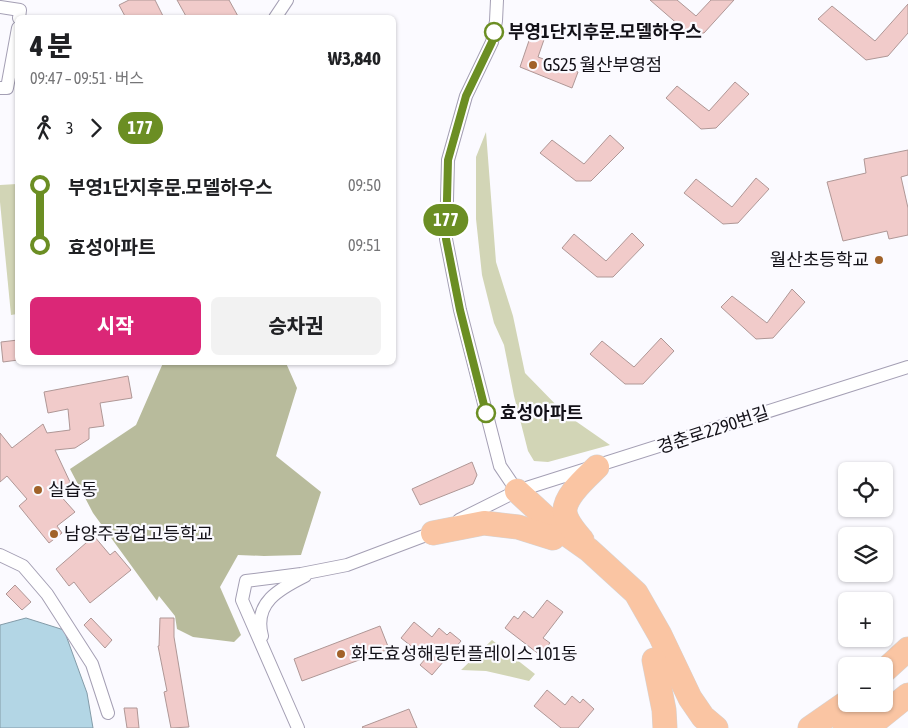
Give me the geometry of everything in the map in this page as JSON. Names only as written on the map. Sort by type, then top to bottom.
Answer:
[{"type":"highway","points":[[589,550],[569,523],[565,512],[575,489],[597,467]]},
{"type":"highway","points":[[517,491],[553,538],[593,571],[630,610],[702,717],[716,728]]},
{"type":"highway","points":[[517,491],[555,526],[589,550],[636,593],[660,635],[665,728]]},
{"type":"highway","points":[[432,533],[484,523],[518,527],[553,538]]},
{"type":"highway","points":[[893,663],[908,649]]},
{"type":"highway","points":[[662,660],[679,702],[695,728]]},
{"type":"highway","points":[[893,688],[908,676]]},
{"type":"highway","points":[[867,728],[908,695]]},
{"type":"highway","points":[[679,702],[681,728]]},
{"type":"highway","points":[[810,728],[838,709]]},
{"type":"highway","points":[[845,728],[864,712]]},
{"type":"street","points":[[277,15],[286,0]]},
{"type":"street","points":[[497,0],[492,42],[466,96],[448,160],[446,239],[465,329],[500,466],[517,491]]},
{"type":"street","points":[[0,7],[20,10],[19,15]]},
{"type":"street","points":[[0,88],[7,88],[15,44]]},
{"type":"street","name":"경춘로2290번길","points":[[316,571],[347,565],[432,533],[517,491],[908,367]]},
{"type":"street","points":[[0,555],[23,566],[47,594],[92,664],[108,713]]},
{"type":"street","points":[[298,728],[242,600],[246,581],[316,571]]},
{"type":"street","points":[[267,658],[259,625],[262,610],[273,594],[316,571]]},
{"type":"green space","points":[[486,132],[496,262],[513,316],[525,373],[564,413],[610,445],[548,462],[534,461],[528,451],[514,396],[504,345],[494,323],[482,275],[476,219],[476,157]]},
{"type":"green space","points":[[15,184],[15,314],[11,315],[0,202],[0,185]]},
{"type":"green space","points":[[162,365],[287,365],[297,388],[276,456],[321,492],[301,555],[238,555],[220,587],[241,635],[234,642],[193,637],[177,629],[175,616],[159,596],[157,601],[93,513],[70,469],[136,425]]},
{"type":"green space","points":[[492,640],[535,674],[529,681],[486,671],[461,670]]},
{"type":"water","points":[[26,618],[64,630],[87,693],[93,728],[0,728],[0,625]]},
{"type":"building","points":[[129,0],[155,0],[162,15],[124,15],[119,5]]},
{"type":"building","points":[[177,0],[229,0],[237,15],[185,15]]},
{"type":"building","points":[[650,0],[677,0],[696,16],[711,0],[734,0],[704,33],[688,33]]},
{"type":"building","points":[[908,4],[908,33],[888,56],[866,60],[818,19],[832,6],[875,41]]},
{"type":"building","points":[[535,23],[548,28],[538,57],[578,72],[572,88],[520,67]]},
{"type":"building","points":[[735,82],[749,94],[716,128],[701,129],[666,98],[677,86],[709,111]]},
{"type":"building","points":[[610,135],[624,148],[591,181],[576,181],[540,153],[552,140],[584,164]]},
{"type":"building","name":"월산초등학교","points":[[908,150],[908,175],[901,177],[908,208],[908,235],[889,239],[887,231],[843,241],[827,182],[866,173],[864,159]]},
{"type":"building","points":[[756,178],[769,189],[738,223],[723,224],[684,193],[696,179],[732,207]]},
{"type":"building","points":[[632,233],[644,245],[613,277],[597,277],[562,248],[574,234],[606,261]]},
{"type":"building","points":[[792,289],[805,302],[773,338],[756,339],[721,307],[732,296],[767,323]]},
{"type":"building","points":[[661,338],[674,351],[643,384],[625,384],[590,354],[602,341],[634,367]]},
{"type":"building","points":[[15,340],[15,360],[3,362],[1,342]]},
{"type":"building","points":[[128,376],[132,398],[100,403],[104,426],[89,428],[89,439],[75,448],[55,450],[70,482],[58,493],[75,512],[57,526],[62,533],[49,543],[19,506],[27,499],[7,476],[0,482],[0,433],[12,448],[43,424],[47,433],[70,430],[68,409],[48,413],[44,392]]},
{"type":"building","points":[[472,462],[477,475],[473,484],[420,505],[412,489]]},
{"type":"building","points":[[94,536],[110,555],[115,551],[131,570],[90,603],[74,582],[69,586],[56,569]]},
{"type":"building","points":[[15,585],[31,602],[22,610],[6,594]]},
{"type":"building","points":[[547,600],[563,612],[543,638],[550,643],[540,655],[505,628],[514,616],[518,619],[524,611],[533,618]]},
{"type":"building","points":[[91,618],[112,640],[105,648],[84,625]]},
{"type":"building","points":[[160,618],[174,618],[174,637],[189,727],[171,728],[164,692],[167,691],[158,646]]},
{"type":"building","points":[[414,622],[432,637],[439,628],[447,635],[450,632],[461,641],[432,675],[420,665],[426,658],[401,638]]},
{"type":"building","name":"화도효성해링턴플레이스 101동","points":[[380,626],[389,649],[302,681],[294,659]]},
{"type":"building","points":[[547,690],[565,705],[572,696],[580,703],[583,699],[594,709],[578,728],[561,728],[534,706]]},
{"type":"building","points":[[124,708],[137,708],[139,728],[127,728]]},
{"type":"building","points":[[409,709],[417,728],[362,727]]},
{"type":"bus line","name":"177","points":[[486,413],[460,310],[446,239],[448,160],[466,96],[477,69],[492,42],[494,32]]},
{"type":"place","name":"부영1단지후문.모델하우스","points":[[494,32]]},
{"type":"place","name":"GS25 월산부영점","points":[[533,65]]},
{"type":"place","name":"월산초등학교","points":[[879,260]]},
{"type":"place","name":"효성아파트","points":[[486,413]]},
{"type":"place","name":"실습동","points":[[38,490]]},
{"type":"place","name":"남양주공업고등학교","points":[[54,534]]},
{"type":"place","name":"화도효성해링턴플레이스 101동","points":[[341,654]]}]
